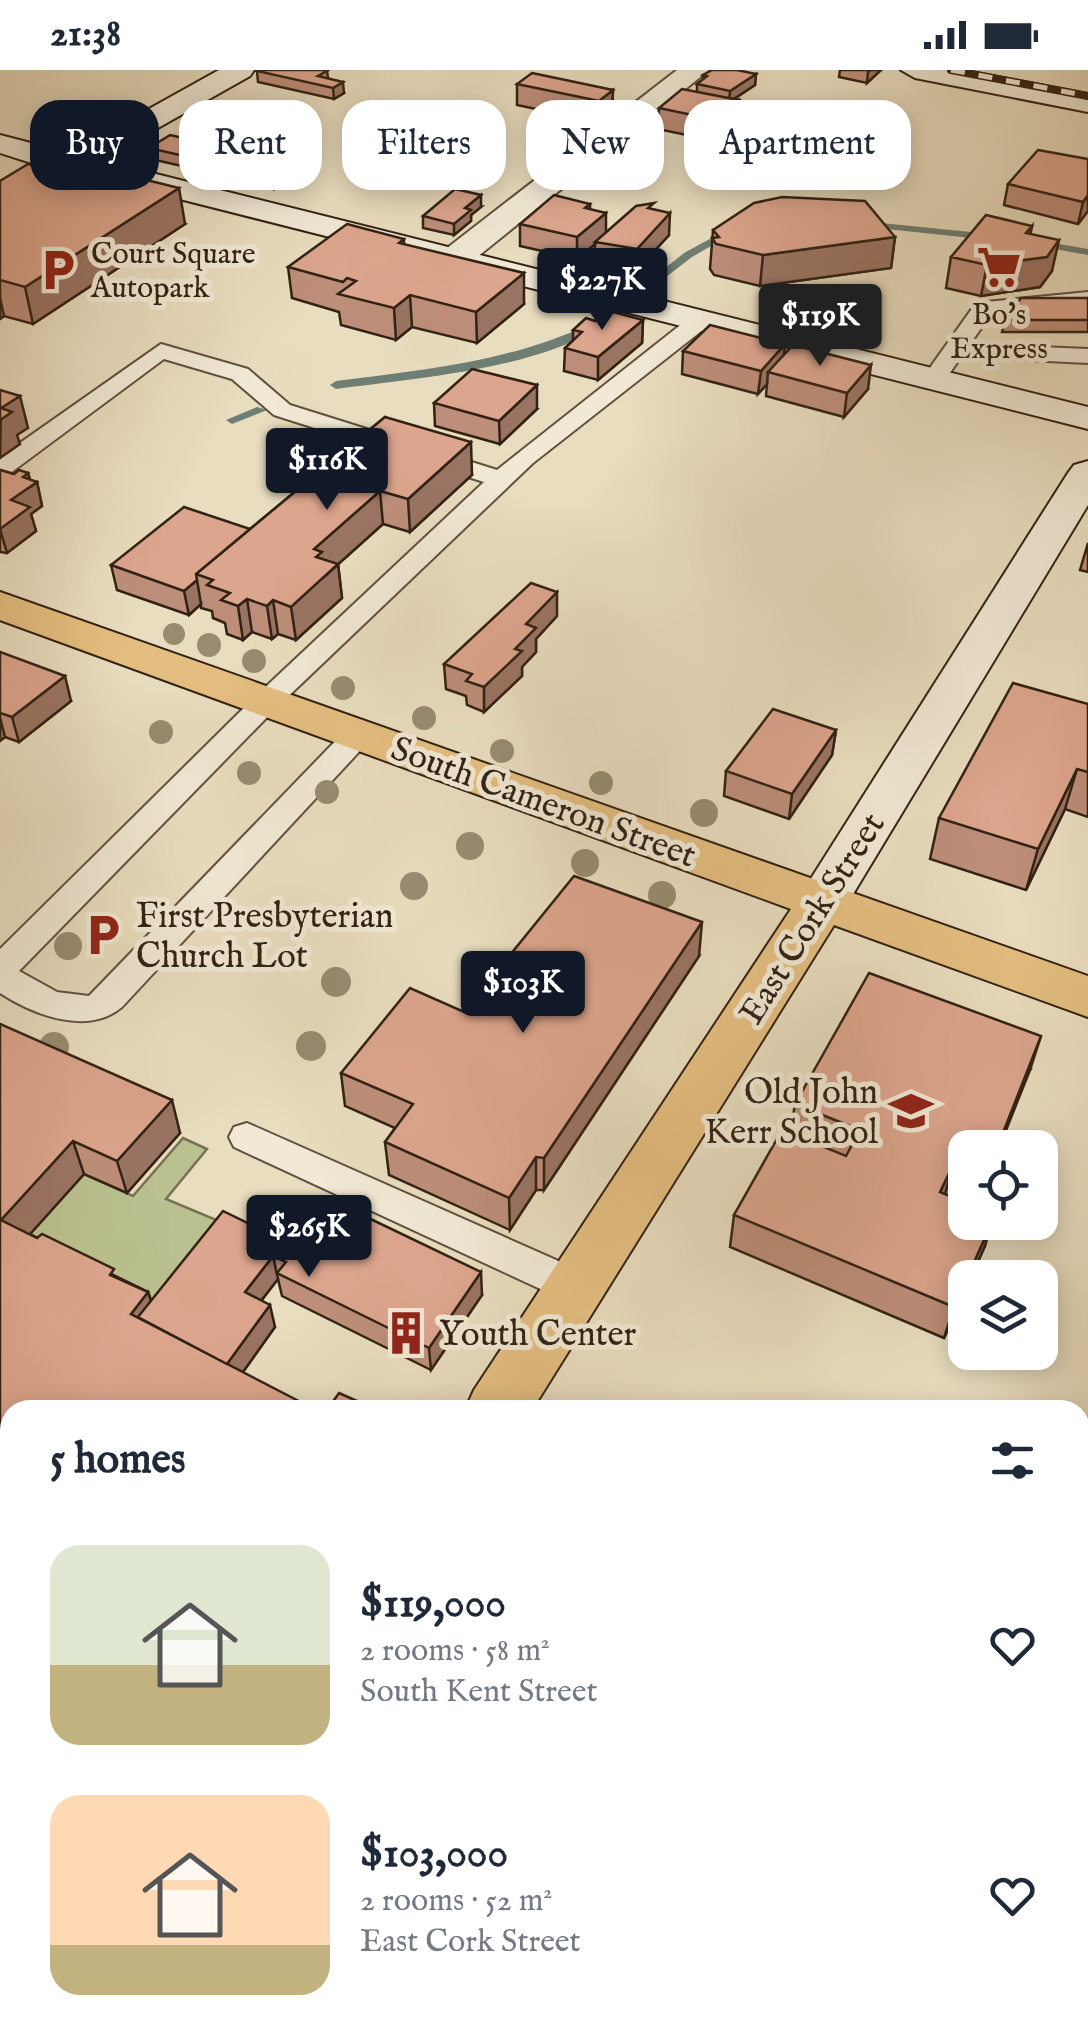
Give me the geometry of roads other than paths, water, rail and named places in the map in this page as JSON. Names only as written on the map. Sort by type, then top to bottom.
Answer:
[{"type":"main road","name":"South Cameron Street","points":[[0,605],[1088,997]]},
{"type":"main road","name":"East Cork Street","points":[[503,1400],[823,901]]},
{"type":"street","points":[[159,115],[240,70]]},
{"type":"street","points":[[454,259],[695,70]]},
{"type":"street","points":[[915,70],[1088,103]]},
{"type":"street","points":[[1010,70],[1088,85]]},
{"type":"street","points":[[0,144],[30,152]]},
{"type":"street","points":[[4,180],[30,170]]},
{"type":"street","points":[[130,190],[454,259],[1088,418]]},
{"type":"street","name":"East Cork Street","points":[[823,901],[1088,473]]},
{"type":"lane","points":[[934,379],[984,308],[1032,306],[1066,319],[1088,356]]},
{"type":"lane","points":[[955,350],[1013,342],[1066,319]]},
{"type":"lane","points":[[359,734],[104,1002],[93,1009],[74,1008],[19,992],[2,976],[2,967],[267,701],[502,480],[701,320]]},
{"type":"lane","points":[[0,470],[161,351],[240,374],[282,410],[502,480]]},
{"type":"lane","points":[[247,1137],[576,1287]]},
{"type":"waterway","points":[[862,224],[990,237]]},
{"type":"waterway","points":[[649,285],[688,255],[732,231]]},
{"type":"waterway","points":[[1036,243],[1088,252]]},
{"type":"waterway","points":[[336,385],[499,360],[531,352],[592,327]]},
{"type":"waterway","points":[[232,420],[261,410]]},
{"type":"railway","points":[[951,70],[1088,96]]},
{"type":"place","name":"Bo's Express","points":[[999,267]]},
{"type":"place","name":"Court Square Autopark","points":[[58,270]]},
{"type":"place","name":"First Presbyterian Church Lot","points":[[103,935]]},
{"type":"place","name":"Old John Kerr School","points":[[911,1111]]},
{"type":"place","name":"Youth Center","points":[[406,1333]]}]
